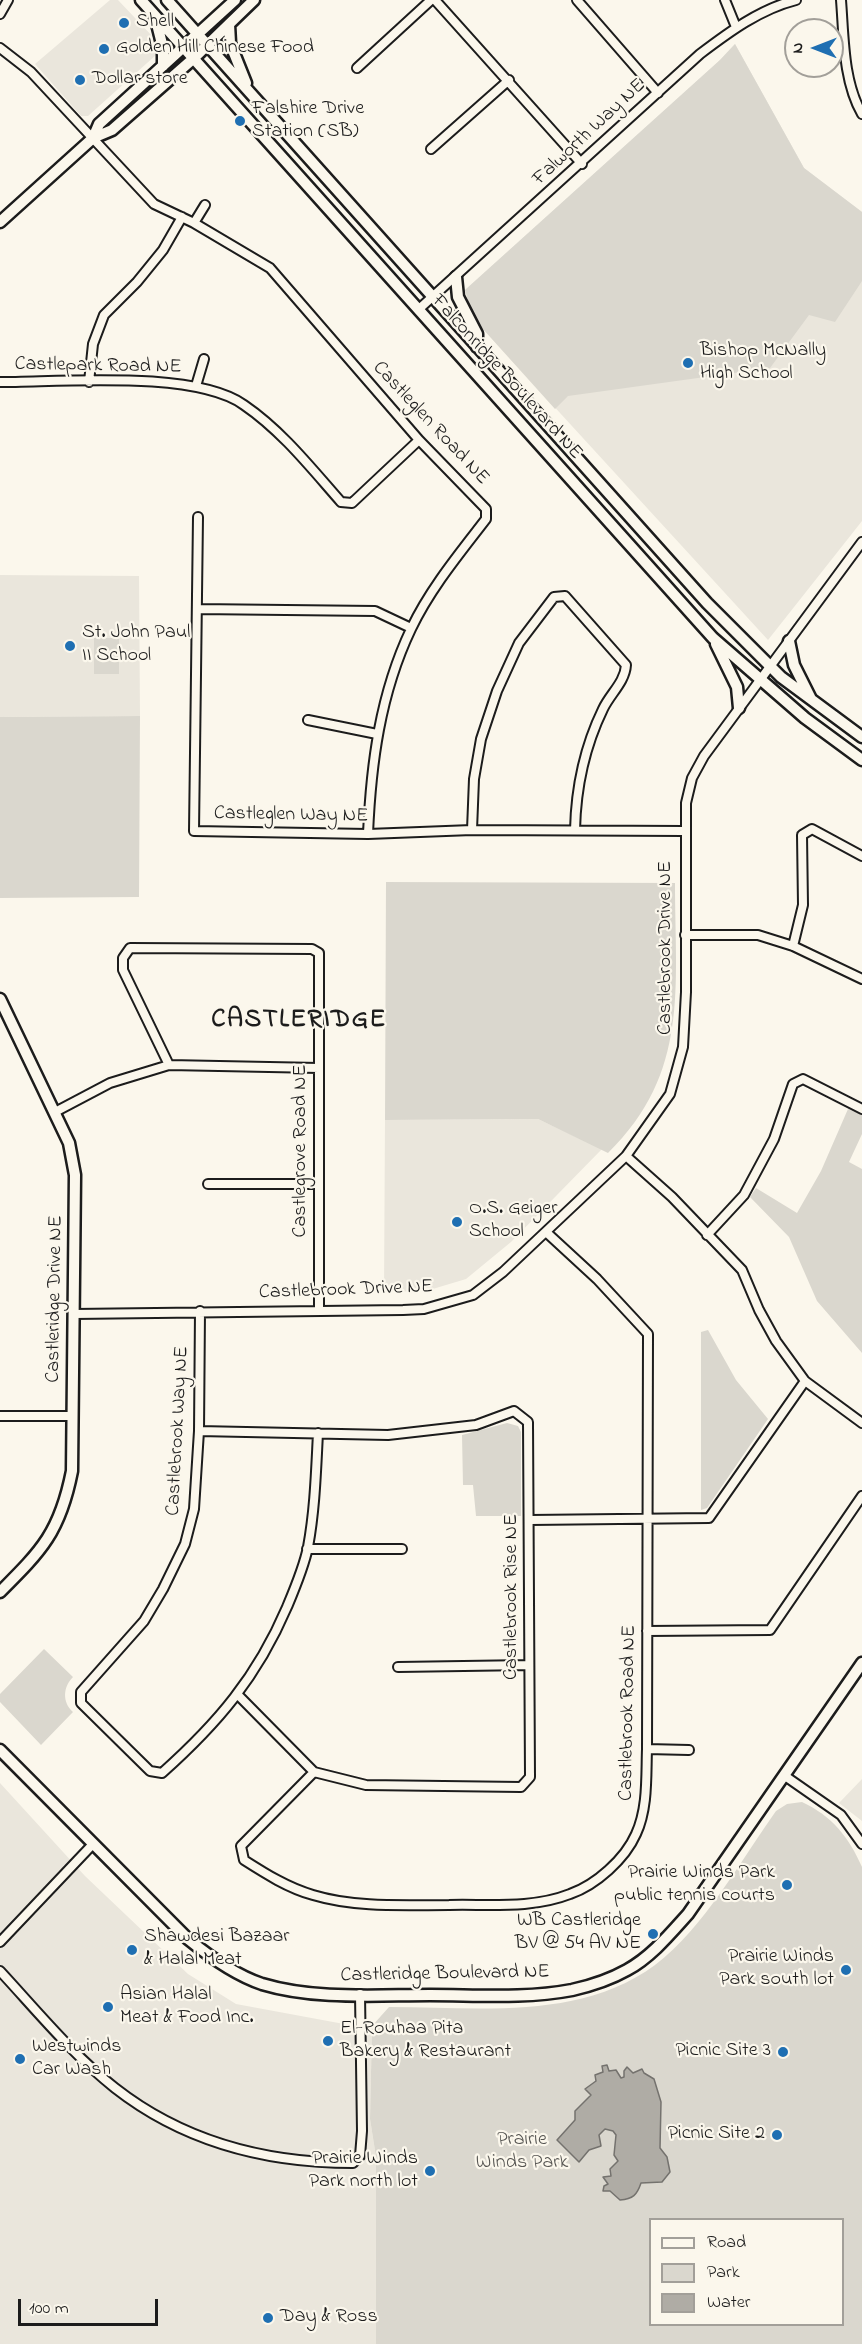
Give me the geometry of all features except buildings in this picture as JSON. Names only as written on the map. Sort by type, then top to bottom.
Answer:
[{"type":"main road","name":"Falconridge Boulevard NE","points":[[141,0],[713,638],[805,718],[862,760]]},
{"type":"main road","name":"Falconridge Boulevard NE","points":[[167,0],[707,603],[770,667],[862,738]]},
{"type":"main road","points":[[93,138],[99,124],[236,0]]},
{"type":"main road","points":[[1,217],[93,138],[112,130],[194,58],[254,0]]},
{"type":"main road","points":[[156,16],[163,48],[163,66]]},
{"type":"main road","points":[[229,24],[233,54],[252,95]]},
{"type":"main road","points":[[456,277],[458,297],[477,334],[477,347]]},
{"type":"main road","points":[[713,638],[737,687],[739,708]]},
{"type":"main road","points":[[789,640],[794,665],[813,702]]},
{"type":"main road","name":"Castleridge Drive NE","points":[[0,999],[69,1143],[75,1175],[72,1471],[66,1500],[55,1528],[39,1553],[0,1592]]},
{"type":"main road","name":"Castleridge Boulevard NE","points":[[0,1750],[188,1939],[227,1967],[262,1983],[295,1991],[360,1994],[529,1995],[573,1989],[628,1969],[657,1947],[688,1914],[862,1663]]},
{"type":"street","points":[[0,14],[8,0]]},
{"type":"street","points":[[357,68],[433,0],[509,80],[582,164]]},
{"type":"street","points":[[725,0],[736,27]]},
{"type":"street","name":"Falworth Way NE","points":[[419,309],[582,164],[700,54],[736,27],[796,0]]},
{"type":"street","points":[[840,0],[846,60],[854,100],[862,114]]},
{"type":"street","points":[[582,2],[658,93]]},
{"type":"street","name":"Castleglen Road NE","points":[[0,48],[31,72],[154,204],[194,223],[270,268],[419,440],[486,509],[486,519],[445,572],[411,628],[399,658],[376,734],[370,784],[368,834]]},
{"type":"street","points":[[431,149],[509,80]]},
{"type":"street","points":[[194,223],[205,205]]},
{"type":"street","points":[[89,382],[93,344],[104,315],[144,274],[163,250],[182,217]]},
{"type":"street","name":"Castlepark Road NE","points":[[196,386],[204,359]]},
{"type":"street","name":"Castlepark Road NE","points":[[0,382],[156,381],[196,386],[243,404],[291,445],[341,502],[352,503],[419,440]]},
{"type":"street","points":[[198,517],[196,609],[375,611],[411,628]]},
{"type":"street","name":"Castlebrook Drive NE","points":[[74,1314],[319,1309],[403,1310],[448,1304],[480,1289],[503,1272],[626,1156],[670,1095],[683,1047],[687,992],[684,831],[686,803],[692,778],[704,756],[862,542]]},
{"type":"street","points":[[472,830],[474,779],[481,739],[496,691],[519,643],[554,597],[565,596],[626,664],[626,673],[604,706],[585,749],[576,794],[575,830]]},
{"type":"street","name":"Castleglen Way NE","points":[[196,609],[194,831],[368,834],[472,830],[684,831]]},
{"type":"street","points":[[308,720],[376,734]]},
{"type":"street","points":[[793,946],[803,905],[802,835],[812,829],[862,856]]},
{"type":"street","points":[[685,935],[758,935],[793,946],[862,979]]},
{"type":"street","name":"Castlegrove Road NE","points":[[169,1065],[123,970],[123,958],[130,948],[312,949],[319,953],[319,1309]]},
{"type":"street","points":[[55,1112],[110,1083],[169,1065],[319,1068]]},
{"type":"street","points":[[707,1235],[744,1195],[774,1139],[793,1084],[803,1079],[862,1109]]},
{"type":"street","points":[[626,1156],[672,1197],[742,1270],[759,1310],[806,1381],[862,1423]]},
{"type":"street","points":[[208,1184],[319,1184]]},
{"type":"street","name":"Castlebrook Road NE","points":[[314,1772],[241,1846],[244,1860],[280,1882],[312,1895],[337,1901],[372,1905],[526,1904],[572,1894],[596,1880],[614,1864],[636,1835],[645,1805],[647,1749],[648,1334],[597,1279],[546,1232]]},
{"type":"street","name":"Castlebrook Way NE","points":[[200,1311],[200,1431],[194,1509],[185,1544],[144,1621],[81,1692],[81,1703],[150,1771],[162,1773],[198,1741],[239,1696],[278,1627],[307,1549],[315,1492],[318,1433]]},
{"type":"street","points":[[531,1520],[709,1518],[806,1381]]},
{"type":"street","name":"Castlebrook Rise NE","points":[[200,1431],[388,1435],[476,1425],[514,1411],[528,1422],[531,1520],[530,1777],[521,1787],[366,1785],[314,1772]]},
{"type":"street","points":[[0,1416],[72,1416]]},
{"type":"street","points":[[647,1631],[770,1630],[862,1496]]},
{"type":"street","points":[[307,1549],[402,1549]]},
{"type":"street","points":[[398,1667],[529,1665]]},
{"type":"street","points":[[239,1696],[314,1772]]},
{"type":"street","points":[[647,1749],[689,1750]]},
{"type":"street","points":[[784,1776],[841,1815],[862,1844]]},
{"type":"street","points":[[0,1942],[93,1844]]},
{"type":"street","points":[[0,1971],[66,2042],[115,2087],[150,2111],[187,2132],[228,2148],[307,2163],[352,2163],[360,2156],[362,2111],[360,1994]]},
{"type":"shaded area","points":[[110,0],[118,0],[153,37],[156,55],[88,116],[81,116],[35,64]]},
{"type":"shaded area","name":"Bishop McNally High School","points":[[735,44],[804,168],[862,212],[862,521],[768,640],[473,318],[465,290]]},
{"type":"shaded area","name":"St. John Paul II School","points":[[0,575],[139,576],[140,716],[0,717]]},
{"type":"shaded area","name":"O.S. Geiger School","points":[[538,1119],[602,1149],[511,1242],[466,1279],[426,1291],[384,1292],[385,1120]]},
{"type":"shaded area","points":[[862,1779],[862,1821],[839,1803]]},
{"type":"shaded area","points":[[0,1783],[85,1876],[188,1974],[236,2004],[344,2024],[372,2026],[370,2119],[376,2157],[376,2344],[0,2344]]},
{"type":"green space","points":[[735,44],[804,168],[862,212],[862,281],[835,322],[809,315],[770,368],[568,396],[555,409],[473,318],[465,290]]},
{"type":"green space","points":[[94,638],[119,638],[119,674],[94,674]]},
{"type":"green space","points":[[140,716],[139,897],[0,898],[0,717]]},
{"type":"green space","points":[[386,882],[675,883],[675,993],[672,1027],[665,1060],[653,1092],[634,1123],[608,1153],[538,1119],[385,1120]]},
{"type":"green space","points":[[848,1109],[862,1115],[862,1134],[849,1162],[862,1169],[862,1353],[817,1301],[789,1237],[750,1197],[756,1188],[797,1213],[821,1171]]},
{"type":"green space","points":[[708,1330],[736,1380],[768,1419],[707,1508],[701,1510],[701,1332]]},
{"type":"green space","points":[[507,1423],[518,1426],[521,1432],[521,1516],[476,1516],[473,1485],[463,1485],[462,1435]]},
{"type":"green space","points":[[44,1649],[73,1677],[67,1685],[65,1694],[67,1704],[73,1712],[41,1745],[0,1702],[0,1694]]},
{"type":"green space","name":"Prairie Winds Park","points":[[802,1802],[813,1808],[838,1828],[862,1867],[862,2344],[376,2344],[376,2157],[370,2119],[372,2026],[389,2007],[526,2007],[561,2003],[594,1995],[625,1983],[655,1965],[690,1932],[721,1892],[776,1811],[787,1804]]},
{"type":"water","points":[[607,2065],[609,2071],[616,2070],[621,2078],[624,2077],[627,2067],[633,2073],[642,2069],[654,2079],[661,2102],[660,2148],[667,2157],[670,2172],[662,2182],[641,2183],[634,2196],[628,2199],[620,2200],[610,2191],[603,2191],[604,2186],[608,2184],[603,2177],[611,2176],[610,2169],[618,2161],[614,2155],[616,2135],[613,2131],[605,2129],[599,2135],[601,2146],[589,2150],[579,2162],[557,2140],[575,2120],[575,2111],[591,2095],[585,2089],[596,2081],[595,2075],[603,2072],[602,2066]]},
{"type":"place","name":"Shell","points":[[124,23]]},
{"type":"place","name":"Golden Hill Chinese Food","points":[[104,49]]},
{"type":"place","name":"Dollar store","points":[[80,80]]},
{"type":"place","name":"Falshire Drive Station (SB)","points":[[240,121]]},
{"type":"place","name":"Bishop McNally High School","points":[[688,363]]},
{"type":"place","name":"St. John Paul II School","points":[[70,646]]},
{"type":"place","name":"O.S. Geiger School","points":[[457,1222]]},
{"type":"place","name":"Prairie Winds Park public tennis courts","points":[[787,1885]]},
{"type":"place","name":"WB Castleridge BV @ 54 AV NE","points":[[653,1934]]},
{"type":"place","name":"Shawdesi Bazaar & Halal Meat","points":[[132,1950]]},
{"type":"place","name":"Prairie Winds Park south lot","points":[[846,1970]]},
{"type":"place","name":"Asian Halal Meat & Food Inc.","points":[[108,2007]]},
{"type":"place","name":"El-Rouhaa Pita Bakery & Restaurant","points":[[328,2041]]},
{"type":"place","name":"Picnic Site 3","points":[[783,2052]]},
{"type":"place","name":"Westwinds Car Wash","points":[[20,2059]]},
{"type":"place","name":"Picnic Site 2","points":[[777,2135]]},
{"type":"place","name":"Prairie Winds Park north lot","points":[[430,2171]]},
{"type":"place","name":"Day & Ross","points":[[268,2318]]},
{"type":"district","name":"CASTLERIDGE","points":[[299,1022]]}]
